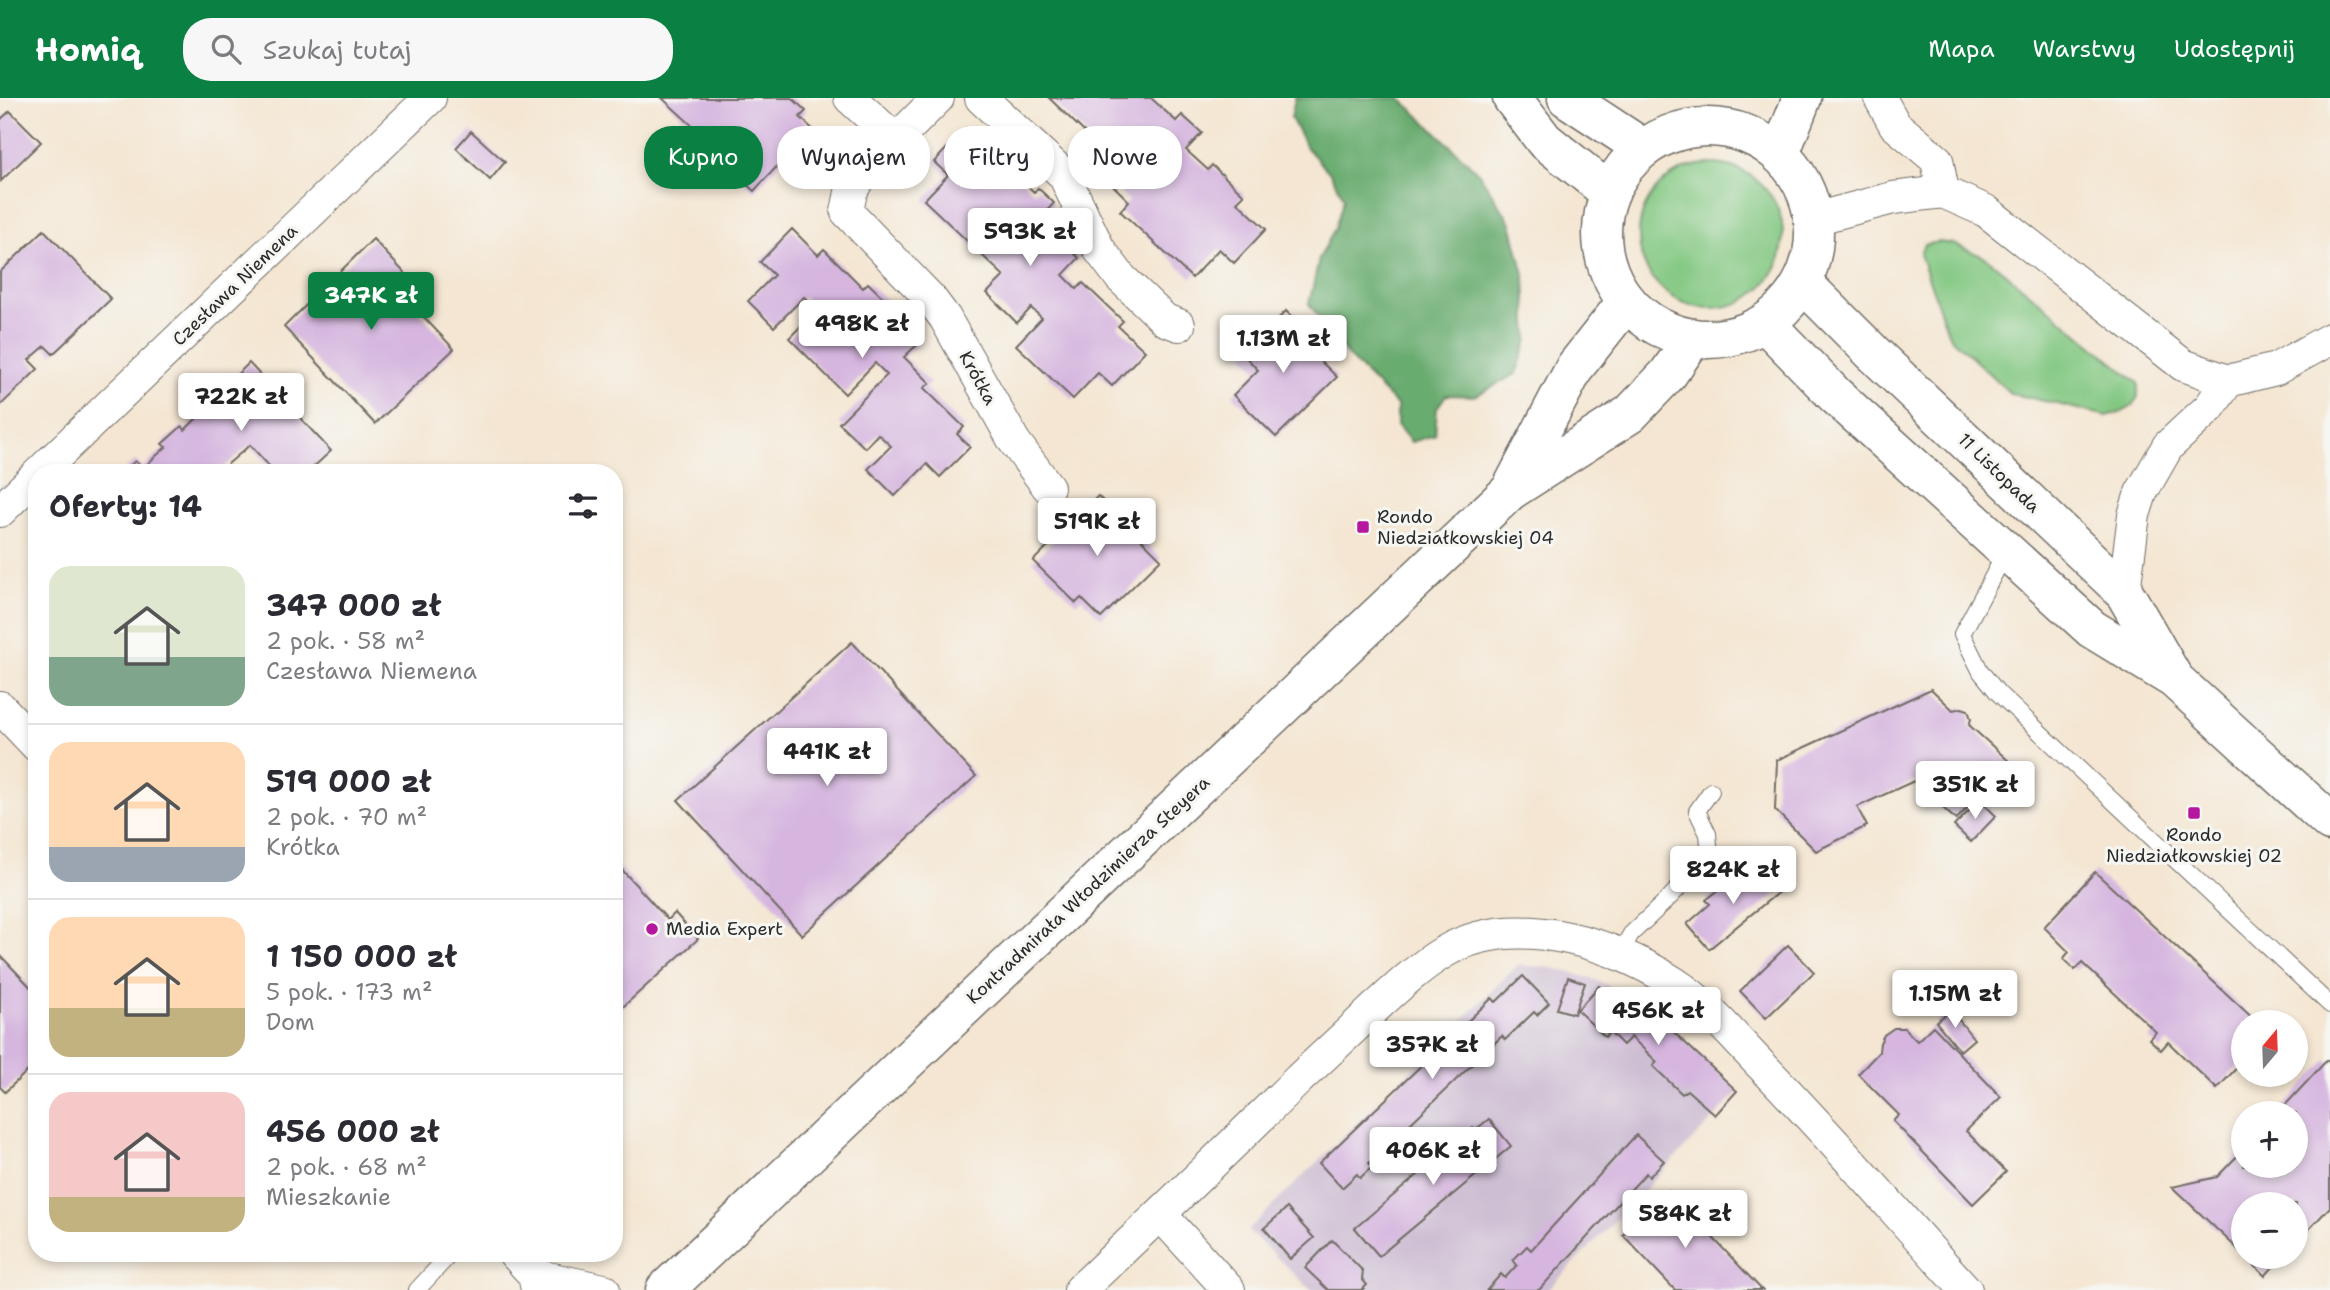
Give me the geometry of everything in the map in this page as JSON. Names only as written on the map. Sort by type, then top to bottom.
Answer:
[{"type":"main road","points":[[1512,98],[1544,140],[1610,193]]},
{"type":"main road","points":[[1567,98],[1643,148]]},
{"type":"main road","points":[[1780,154],[1802,98]]},
{"type":"main road","points":[[1732,113],[1755,137],[1780,154],[1803,184],[1814,219],[1814,252],[1803,283],[1787,305],[1765,323],[1731,337],[1693,338],[1657,326],[1627,301],[1612,277],[1603,250],[1602,221],[1610,193],[1624,168],[1643,148],[1669,134],[1697,127],[1732,113]]},
{"type":"main road","name":"11 Listopada","points":[[1803,283],[1872,353],[2124,592],[2174,679]]},
{"type":"main road","name":"Kontradmirała Włodzimierza Steyera","points":[[1510,491],[1574,367],[1627,301]]},
{"type":"main road","name":"11 Listopada","points":[[1765,323],[1835,395],[2092,629],[2174,679],[2330,822]]},
{"type":"main road","name":"Kontradmirała Włodzimierza Steyera","points":[[665,1290],[1510,491],[1630,414],[1668,374],[1693,338]]},
{"type":"street","name":"Czesława Niemena","points":[[48,464],[430,98]]},
{"type":"street","points":[[850,98],[881,126]]},
{"type":"street","points":[[911,126],[938,98]]},
{"type":"street","points":[[981,98],[1064,175],[1099,249],[1121,278],[1165,320],[1179,325]]},
{"type":"street","points":[[1880,98],[1895,125],[1937,160],[1943,192]]},
{"type":"street","name":"Krótka","points":[[853,189],[847,212],[930,298],[945,318],[1014,441],[1048,487]]},
{"type":"street","points":[[1814,219],[1893,198],[1943,192],[1986,211],[2183,365],[2228,381],[2276,369],[2330,339]]},
{"type":"street","points":[[2124,592],[2134,515],[2141,493],[2168,446],[2209,408],[2228,381]]},
{"type":"street","name":"Czesława Niemena","points":[[0,510],[28,483]]},
{"type":"street","points":[[0,707],[28,737]]},
{"type":"street","points":[[1080,1290],[1416,970],[1447,950],[1479,937],[1516,932],[1556,936],[1610,950],[1651,969],[1686,992],[1713,1014],[1784,1089],[1966,1290]]},
{"type":"street","points":[[1160,1214],[1229,1290]]},
{"type":"street","points":[[528,1272],[604,1290]]},
{"type":"lane","points":[[2006,552],[1962,634],[1981,672],[1998,693],[2330,1005]]},
{"type":"lane","points":[[1619,955],[1631,934],[1710,855],[1708,834],[1696,811],[1712,790]]},
{"type":"lane","points":[[417,1290],[443,1262]]},
{"type":"shaded area","points":[[1518,965],[1554,968],[1593,979],[1626,994],[1653,1010],[1739,1092],[1548,1290],[1311,1290],[1248,1230]]},
{"type":"green space","points":[[1295,98],[1400,98],[1478,172],[1511,223],[1525,278],[1528,340],[1516,374],[1475,396],[1446,395],[1437,408],[1435,435],[1411,442],[1397,425],[1397,405],[1349,357],[1309,304],[1319,259],[1335,228],[1344,198],[1330,173],[1307,148],[1291,118]]},
{"type":"green space","points":[[1711,164],[1739,170],[1762,185],[1777,208],[1783,236],[1777,264],[1762,287],[1739,302],[1711,308],[1683,302],[1660,287],[1645,264],[1639,236],[1645,208],[1660,185],[1683,170]]},
{"type":"green space","points":[[1939,242],[1953,244],[1987,258],[2138,383],[2138,396],[2134,404],[2124,411],[2107,416],[2010,393],[1949,336],[1920,254],[1924,245]]},
{"type":"building","points":[[662,98],[792,98],[806,111],[800,117],[809,126],[777,126],[777,166],[763,181],[763,126],[693,126]]},
{"type":"building","points":[[1049,98],[1151,98],[1176,121],[1182,115],[1202,133],[1186,150],[1208,170],[1212,165],[1244,195],[1237,202],[1266,229],[1234,263],[1219,249],[1192,278],[1120,211],[1129,201],[1117,189],[1182,189],[1182,126],[1078,126]]},
{"type":"building","points":[[10,111],[41,142],[1,181],[0,120]]},
{"type":"building","points":[[471,131],[505,162],[490,180],[456,148]]},
{"type":"building","points":[[944,151],[944,171],[934,162]]},
{"type":"building","points":[[944,179],[944,189],[1031,189],[1034,192],[1039,189],[1054,203],[1034,225],[1058,248],[1064,243],[1079,258],[1063,275],[1077,289],[1083,283],[1123,321],[1118,326],[1145,351],[1112,386],[1098,373],[1073,399],[1016,345],[1042,318],[1031,308],[1017,323],[987,293],[1004,276],[924,200]]},
{"type":"building","points":[[792,229],[818,255],[824,249],[863,288],[868,283],[898,312],[893,316],[919,343],[904,357],[930,383],[924,388],[964,427],[957,434],[970,447],[940,477],[927,464],[895,496],[868,469],[891,446],[878,434],[865,448],[839,423],[887,375],[875,363],[845,394],[789,338],[817,310],[804,297],[774,327],[748,301],[774,275],[760,262]]},
{"type":"building","points":[[44,230],[111,299],[53,354],[45,346],[29,360],[38,369],[0,406],[0,272]]},
{"type":"building","points":[[373,239],[428,298],[416,309],[454,349],[375,424],[284,327]]},
{"type":"building","points":[[1286,311],[1319,344],[1311,352],[1337,377],[1276,437],[1233,395],[1258,370],[1243,354]]},
{"type":"building","points":[[249,363],[331,451],[317,464],[267,464],[250,445],[228,464],[147,464],[166,447],[162,444],[182,426],[185,430],[211,404],[214,407],[225,396],[220,391]]},
{"type":"building","points":[[1098,496],[1161,559],[1101,618],[1081,598],[1076,603],[1033,561]]},
{"type":"building","points":[[852,642],[976,776],[802,935],[678,800]]},
{"type":"building","points":[[1931,689],[1953,710],[1968,710],[1971,719],[1969,725],[2010,762],[1956,820],[1914,781],[1857,807],[1867,826],[1816,851],[1775,810],[1777,760]]},
{"type":"building","points":[[1980,800],[1996,816],[1971,842],[1954,826]]},
{"type":"building","points":[[1759,864],[1781,890],[1709,949],[1687,924],[1710,904],[1706,900],[1734,878],[1737,883]]},
{"type":"building","name":"Media Expert","points":[[623,871],[668,920],[675,913],[698,939],[623,1007]]},
{"type":"building","points":[[2095,872],[2244,1010],[2231,1010],[2231,1074],[2217,1089],[2168,1042],[2161,1050],[2149,1039],[2156,1032],[2082,963],[2075,970],[2063,959],[2069,952],[2044,927]]},
{"type":"building","points":[[1788,945],[1814,972],[1766,1018],[1740,991]]},
{"type":"building","points":[[0,955],[28,985],[28,1070],[5,1092],[0,1087]]},
{"type":"building","points":[[1523,976],[1549,1003],[1537,1015],[1534,1012],[1505,1040],[1502,1036],[1369,1163],[1372,1167],[1360,1178],[1357,1174],[1342,1188],[1319,1163],[1492,998],[1496,1002]]},
{"type":"building","points":[[1568,977],[1585,983],[1574,1014],[1557,1009]]},
{"type":"building","points":[[1599,986],[1613,999],[1618,993],[1631,1006],[1636,1001],[1650,1014],[1652,1012],[1737,1091],[1715,1115],[1687,1090],[1682,1094],[1653,1066],[1657,1062],[1631,1037],[1623,1045],[1610,1032],[1605,1037],[1577,1010]]},
{"type":"building","points":[[1951,1010],[1974,1039],[1960,1051],[1936,1022]]},
{"type":"building","points":[[1933,1026],[2001,1097],[1966,1131],[2006,1172],[1973,1204],[1893,1121],[1899,1115],[1858,1074],[1879,1052],[1884,1035],[1894,1028],[1904,1028],[1917,1041]]},
{"type":"building","points":[[2327,1060],[2330,1063],[2330,1207],[2308,1230],[2308,1192],[2231,1192],[2231,1243],[2172,1187],[2217,1177],[2231,1162],[2231,1178],[2308,1178],[2308,1101],[2289,1101],[2302,1087],[2308,1087],[2308,1081]]},
{"type":"building","points":[[1489,1119],[1511,1146],[1379,1256],[1355,1228],[1473,1128],[1475,1130]]},
{"type":"building","points":[[1636,1135],[1664,1161],[1649,1177],[1646,1173],[1539,1290],[1487,1290],[1501,1274],[1505,1278],[1517,1265],[1513,1260],[1527,1246],[1531,1250]]},
{"type":"building","points":[[1669,1191],[1762,1290],[1675,1290],[1623,1235]]},
{"type":"building","points":[[1287,1208],[1314,1238],[1290,1259],[1264,1228]]},
{"type":"building","points":[[1332,1240],[1363,1271],[1362,1279],[1367,1285],[1362,1290],[1328,1290],[1305,1268]]},
{"type":"building","points":[[2258,1269],[2271,1269],[2265,1276]]},
{"type":"place","name":"Rondo Niedziałkowskiej 04","points":[[1363,527]]},
{"type":"place","name":"Rondo Niedziałkowskiej 02","points":[[2194,813]]},
{"type":"place","name":"Media Expert","points":[[652,929]]}]
